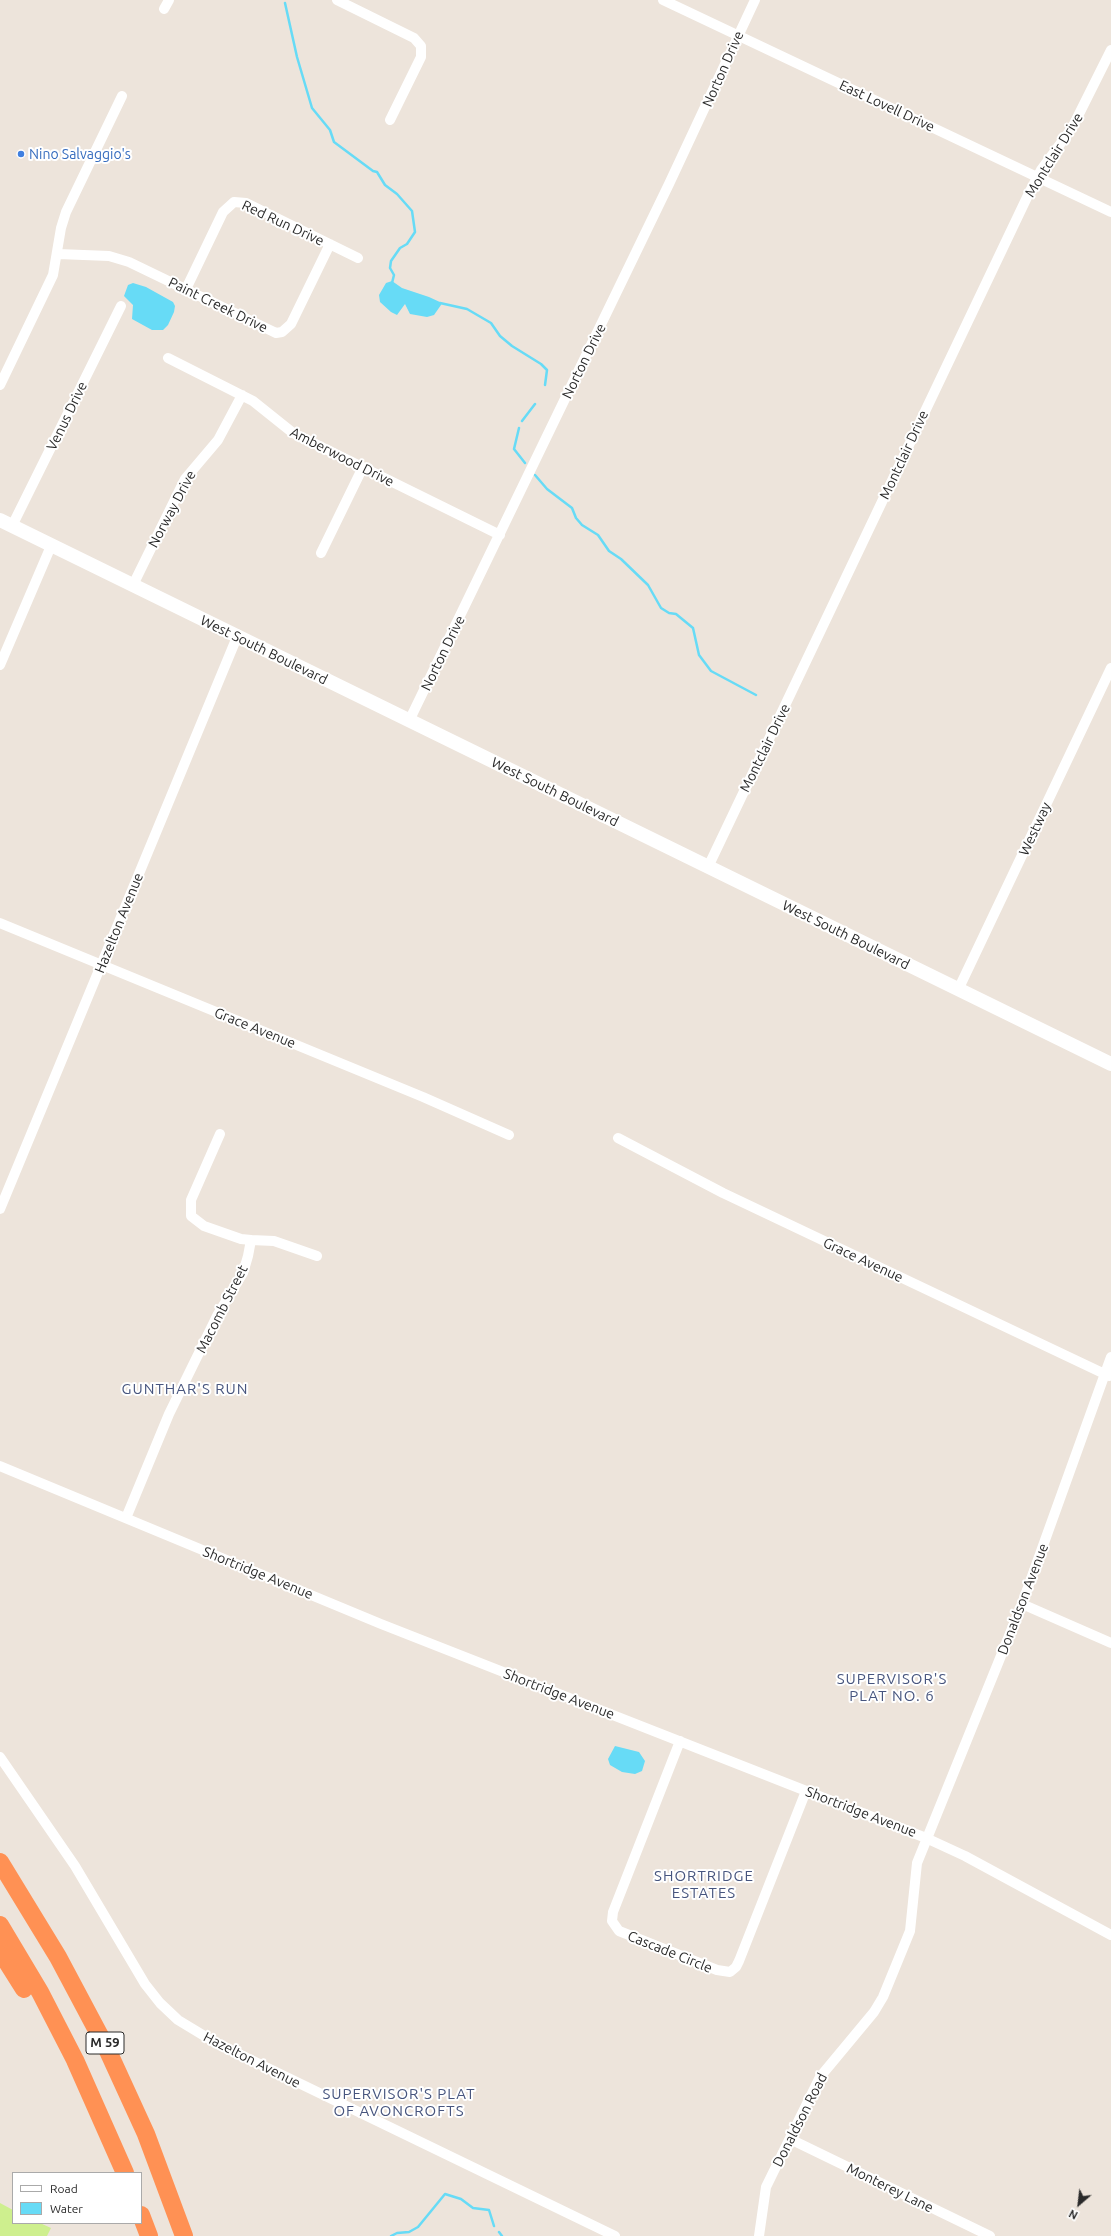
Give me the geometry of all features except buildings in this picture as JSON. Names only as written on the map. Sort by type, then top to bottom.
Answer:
[{"type":"highway","name":"M 59","points":[[0,1862],[58,1957],[108,2051],[146,2134],[184,2236]]},
{"type":"highway","name":"M 59","points":[[0,1924],[57,2025],[101,2114],[125,2172]]},
{"type":"highway","points":[[0,1951],[101,2114]]},
{"type":"highway","points":[[142,2218],[148,2236]]},
{"type":"street","points":[[337,0],[414,38],[421,46],[421,57],[390,120]]},
{"type":"street","name":"East Lovell Drive","points":[[663,0],[1111,212]]},
{"type":"street","name":"Norton Drive","points":[[410,721],[683,155],[755,0]]},
{"type":"street","name":"Montclair Drive","points":[[708,867],[1037,177],[1072,128],[1111,50]]},
{"type":"street","points":[[0,385],[48,288],[58,254],[61,228],[66,212],[122,96]]},
{"type":"street","name":"Red Run Drive","points":[[186,289],[223,212],[234,202],[246,203],[358,258]]},
{"type":"street","name":"Paint Creek Drive","points":[[58,254],[118,258],[186,289],[269,331],[282,332],[291,324],[330,244]]},
{"type":"street","name":"Venus Drive","points":[[6,524],[121,306]]},
{"type":"street","name":"Amberwood Drive","points":[[168,358],[258,404],[288,430],[500,535]]},
{"type":"street","name":"Norway Drive","points":[[133,585],[185,479],[218,440],[242,395]]},
{"type":"street","points":[[321,553],[363,467]]},
{"type":"street","name":"West South Boulevard","points":[[6,524],[1111,1064]]},
{"type":"street","points":[[0,665],[52,546]]},
{"type":"street","name":"Hazelton Avenue","points":[[0,1209],[238,637]]},
{"type":"street","name":"Westway","points":[[958,990],[1111,668]]},
{"type":"street","name":"Grace Avenue","points":[[0,923],[456,1111],[509,1135]]},
{"type":"street","points":[[220,1134],[192,1200],[191,1216],[204,1226],[241,1239],[274,1241],[317,1256]]},
{"type":"street","name":"Grace Avenue","points":[[618,1138],[722,1193],[1108,1375]]},
{"type":"street","name":"Macomb Street","points":[[126,1518],[172,1408],[218,1314],[243,1273],[251,1240]]},
{"type":"street","name":"Donaldson Avenue","points":[[926,1838],[1022,1604],[1108,1375],[1111,1357]]},
{"type":"street","name":"Shortridge Avenue","points":[[0,1466],[381,1624],[926,1838],[965,1856],[1111,1935]]},
{"type":"street","points":[[1022,1604],[1111,1643]]},
{"type":"street","name":"Cascade Circle","points":[[680,1742],[613,1912],[612,1921],[618,1931],[717,1970],[730,1972],[736,1967],[739,1961],[806,1791]]},
{"type":"street","name":"Hazelton Avenue","points":[[0,1757],[75,1866],[145,1984],[160,2003],[178,2020],[216,2043],[615,2236]]},
{"type":"street","name":"Donaldson Road","points":[[760,2236],[766,2187],[820,2077],[874,2012],[883,1997],[910,1931],[914,1906],[914,1880],[917,1863],[926,1838]]},
{"type":"street","name":"Monterey Lane","points":[[790,2139],[990,2236]]},
{"type":"green space","points":[[0,2203],[12,2209],[12,2224],[42,2224],[51,2228],[47,2236],[0,2236]]},
{"type":"water","points":[[392,281],[402,288],[442,303],[434,315],[427,317],[410,314],[405,304],[397,315],[391,312],[380,302],[379,295],[386,283]]},
{"type":"water","points":[[133,283],[146,287],[173,302],[175,306],[174,312],[168,325],[163,330],[152,330],[132,319],[133,305],[124,296],[128,285]]},
{"type":"water","points":[[615,1746],[639,1752],[645,1761],[642,1771],[635,1774],[622,1772],[610,1765],[608,1759]]},
{"type":"waterway","points":[[285,3],[297,57],[312,108],[330,130],[334,142],[373,171],[377,172],[385,185],[397,194],[412,211],[415,232],[407,244],[400,248],[391,261],[390,268],[394,275],[392,283]]},
{"type":"waterway","points":[[440,303],[467,309],[491,323],[500,336],[512,346],[541,364],[547,370],[545,385]]},
{"type":"waterway","points":[[522,421],[535,404]]},
{"type":"waterway","points":[[519,428],[514,449],[525,463]]},
{"type":"waterway","points":[[535,475],[547,489],[572,508],[576,518],[582,525],[598,535],[609,551],[621,559],[648,585],[661,608],[669,613],[676,614],[693,628],[699,655],[711,671],[756,695]]},
{"type":"waterway","points":[[391,2236],[397,2233],[409,2232],[418,2227],[445,2194],[461,2199],[473,2208],[489,2210],[494,2226]]},
{"type":"waterway","points":[[499,2232],[502,2236]]},
{"type":"place","name":"Nino Salvaggio's","points":[[21,154]]},
{"type":"district","name":"GUNTHAR'S RUN","points":[[185,1389]]},
{"type":"district","name":"SUPERVISOR'S PLAT NO. 6","points":[[892,1688]]},
{"type":"district","name":"SHORTRIDGE ESTATES","points":[[704,1884]]},
{"type":"district","name":"SUPERVISOR'S PLAT OF AVONCROFTS","points":[[399,2102]]}]
